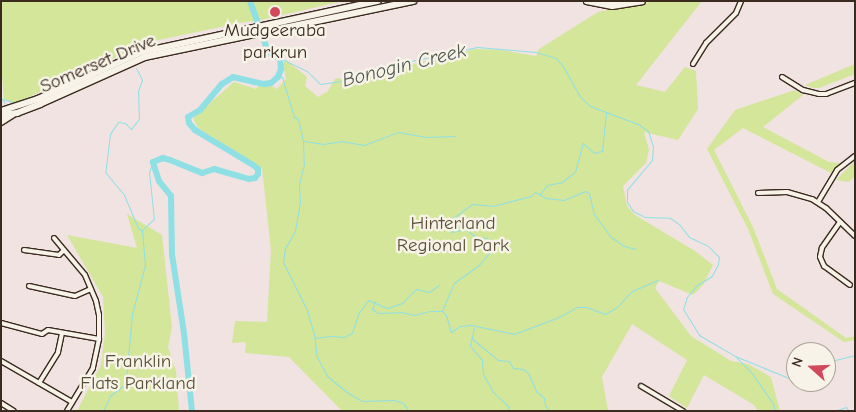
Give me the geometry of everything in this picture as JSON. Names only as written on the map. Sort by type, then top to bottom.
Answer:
[{"type":"main road","name":"Somerset Drive","points":[[2,111],[38,99],[142,52],[269,23],[380,3],[413,1]]},
{"type":"main road","name":"Somerset Drive","points":[[2,111],[14,114],[145,57],[250,35],[380,3]]},
{"type":"main road","points":[[1,122],[14,114]]},
{"type":"street","points":[[586,1],[612,6],[642,1]]},
{"type":"street","points":[[600,1],[630,1]]},
{"type":"street","points":[[693,64],[706,43],[736,13],[741,1]]},
{"type":"street","points":[[782,77],[803,90],[819,94],[826,94],[855,83]]},
{"type":"street","points":[[818,202],[837,170],[855,156]]},
{"type":"street","points":[[758,193],[790,193],[818,202],[855,236]]},
{"type":"street","points":[[840,222],[822,248],[820,258],[824,266],[850,285]]},
{"type":"street","points":[[54,238],[85,275],[92,289],[99,315],[99,338],[93,368],[67,411]]},
{"type":"street","points":[[24,250],[59,255],[64,250]]},
{"type":"street","points":[[28,286],[75,296],[92,289]]},
{"type":"street","points":[[1,323],[42,334],[48,330],[99,338]]},
{"type":"street","points":[[39,383],[58,352],[62,333]]},
{"type":"street","points":[[1,361],[72,402]]},
{"type":"street","points":[[641,386],[683,411]]},
{"type":"street","points":[[1,403],[14,411]]},
{"type":"green space","points":[[1,1],[343,1],[256,21],[149,42],[14,104],[4,99],[1,63]]},
{"type":"green space","name":"Hinterland Regional Park","points":[[654,1],[702,1],[636,85],[665,92],[685,67],[696,71],[698,109],[678,140],[644,132],[649,150],[646,163],[623,186],[627,206],[635,215],[695,251],[713,265],[703,285],[693,295],[659,281],[655,288],[691,336],[731,361],[748,364],[771,377],[780,411],[758,411],[754,405],[704,375],[687,408],[669,396],[687,360],[632,324],[602,377],[608,411],[342,411],[289,357],[245,353],[246,342],[232,343],[235,321],[267,322],[271,250],[262,168],[198,128],[193,118],[234,82],[256,89],[263,81],[277,89],[286,79],[283,64],[286,60],[307,77],[305,86],[318,97],[327,92],[335,79],[339,78],[349,85],[353,75],[364,71],[372,77],[389,70],[475,49],[501,50],[536,56],[539,49],[598,12]]},
{"type":"green space","points":[[855,64],[855,74],[819,88],[805,85]]},
{"type":"green space","points":[[795,90],[803,95],[763,127],[829,162],[840,163],[831,173],[743,128],[714,150],[753,227],[777,289],[846,338],[855,336],[855,340],[844,342],[773,294],[748,229],[707,149],[735,110]]},
{"type":"green space","points":[[855,161],[855,176],[849,182],[836,180]]},
{"type":"green space","name":"Franklin Flats Parkland","points":[[127,214],[162,235],[172,327],[168,347],[176,371],[179,411],[77,411],[101,365],[105,333],[103,297],[67,235],[137,248]]},
{"type":"waterway","points":[[192,411],[184,333],[172,255],[171,196],[159,181],[153,162],[163,158],[202,173],[214,169],[249,179],[255,178],[258,174],[258,169],[253,165],[195,130],[189,123],[188,117],[200,110],[222,84],[233,77],[264,84],[271,83],[278,77],[281,69],[280,58],[272,55],[267,49],[250,1]]},
{"type":"waterway","name":"Bonogin Creek","points":[[280,58],[307,71],[320,84],[350,80],[397,64],[477,47],[536,52],[556,58],[564,68],[580,97],[590,106],[638,124],[648,131],[653,146],[652,160],[627,190],[627,202],[633,211],[645,217],[670,218],[679,224],[689,237],[708,246],[719,257],[712,276],[697,285],[687,297],[683,309],[699,335],[735,356],[786,377]]},
{"type":"waterway","points":[[136,68],[142,80],[138,91],[139,119],[131,129],[125,123],[118,122],[110,134],[105,172],[124,195],[138,228],[141,230]]},
{"type":"waterway","points":[[279,75],[282,77],[294,117],[298,119],[303,141],[304,164],[299,184],[300,202],[295,231],[285,248],[283,262],[307,310],[314,334],[317,357],[327,376],[348,393],[362,401],[394,400],[403,403],[409,411]]},
{"type":"waterway","points":[[1,98],[5,103]]},
{"type":"waterway","points":[[2,99],[13,102]]},
{"type":"waterway","points":[[540,194],[547,185],[562,182],[575,172],[583,143],[594,153],[602,151],[606,112]]},
{"type":"waterway","points":[[304,141],[323,144],[341,141],[364,145],[398,132],[425,137],[455,136]]},
{"type":"waterway","points":[[103,411],[110,396],[124,385],[126,379],[132,314],[145,265],[142,230],[154,219],[149,172],[153,162]]},
{"type":"waterway","points":[[442,311],[454,283],[479,265],[489,253],[492,245],[487,238],[476,237],[465,229],[451,232],[447,224],[472,204],[493,206],[531,196],[535,192],[546,198],[564,200],[585,191],[589,193],[594,214],[611,237],[624,246],[636,249]]},
{"type":"waterway","points":[[442,311],[446,315],[451,332],[460,326],[471,325],[514,334],[559,317],[577,307],[586,307],[605,314],[617,307],[632,291],[658,280]]},
{"type":"waterway","points":[[315,338],[344,337],[352,333],[358,314],[368,300],[387,308],[402,303],[416,289],[429,292],[439,285]]},
{"type":"waterway","points":[[375,301],[372,309],[378,313],[401,312],[414,315],[430,311],[441,311]]},
{"type":"waterway","points":[[474,328],[470,346],[482,360],[483,374],[493,392],[508,406],[509,411]]},
{"type":"waterway","points":[[471,338],[498,360],[509,361],[513,368],[523,369],[528,373],[536,391],[544,398],[545,405],[549,411]]},
{"type":"waterway","name":"Bonogin Creek","points":[[836,360],[855,355]]},
{"type":"waterway","points":[[736,357],[751,372],[773,404],[775,411]]},
{"type":"waterway","points":[[834,411],[846,407],[849,411]]},
{"type":"place","name":"Mudgeeraba parkrun","points":[[275,12]]}]
